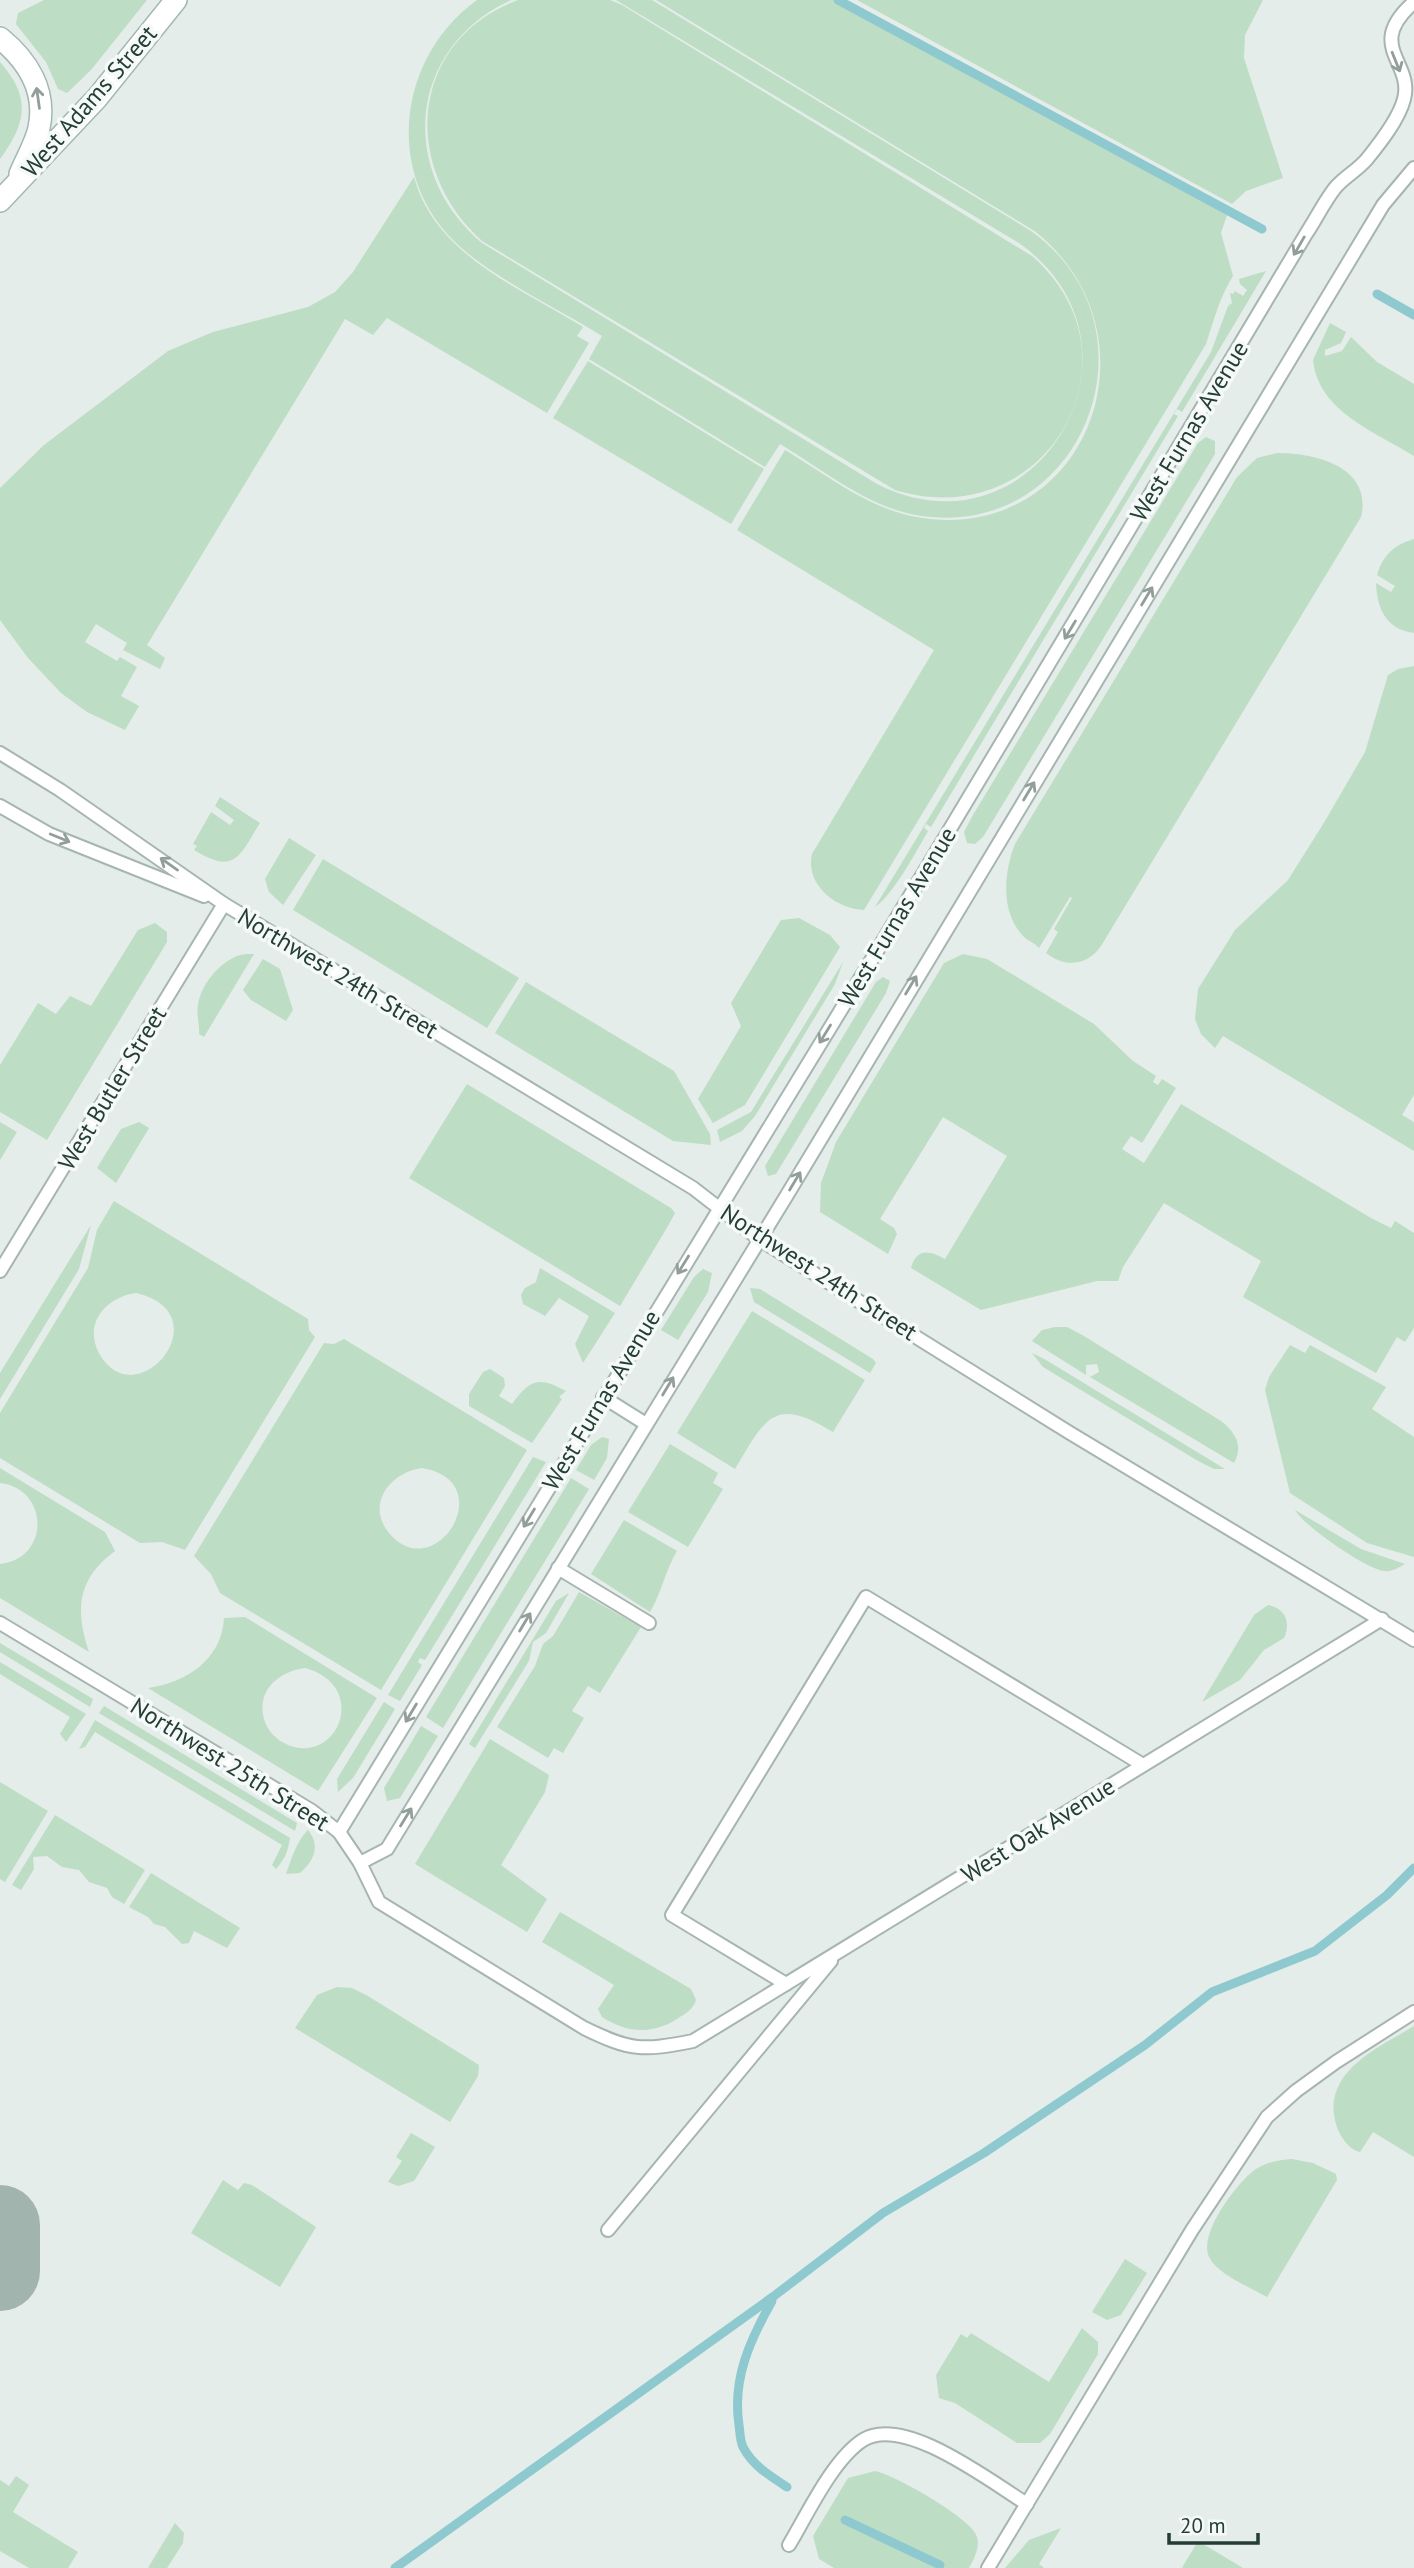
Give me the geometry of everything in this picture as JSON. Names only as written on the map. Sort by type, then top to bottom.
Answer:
[{"type":"main road","name":"West Adams Street","points":[[0,201],[97,98],[176,0]]},
{"type":"main road","points":[[0,38],[18,52],[33,73],[39,99],[39,128],[16,186]]},
{"type":"lane","name":"West Furnas Avenue","points":[[339,1832],[1306,234],[1336,188],[1366,160],[1398,114],[1405,98],[1404,79],[1392,51],[1392,37],[1397,20],[1414,2]]},
{"type":"lane","name":"West Furnas Avenue","points":[[360,1863],[387,1849],[1383,205],[1414,168]]},
{"type":"lane","name":"Northwest 24th Street","points":[[0,753],[60,790],[224,904],[682,1181],[759,1239],[1070,1433],[1414,1640]]},
{"type":"lane","name":"Northwest 24th Street","points":[[0,806],[49,834],[224,904]]},
{"type":"lane","name":"West Butler Street","points":[[0,1271],[224,904]]},
{"type":"lane","points":[[603,1397],[646,1424]]},
{"type":"lane","points":[[558,1568],[649,1623]]},
{"type":"lane","points":[[786,1984],[672,1915],[866,1597],[1143,1765]]},
{"type":"lane","name":"West Oak Avenue","points":[[693,2042],[1382,1619]]},
{"type":"lane","name":"Northwest 25th Street","points":[[0,1623],[312,1811],[339,1832],[360,1863],[379,1902],[584,2028],[618,2045],[647,2050],[693,2042]]},
{"type":"lane","points":[[608,2230],[838,1952]]},
{"type":"lane","points":[[988,2568],[1192,2230],[1267,2117],[1296,2091],[1336,2062],[1414,2012]]},
{"type":"lane","points":[[789,2545],[841,2462],[863,2440],[884,2433],[920,2441],[1027,2504]]},
{"type":"green space","points":[[44,0],[147,0],[91,70],[67,93],[58,89],[46,62],[16,24],[18,13]]},
{"type":"green space","points":[[477,0],[511,0],[477,21],[451,48],[434,79],[426,113],[427,147],[436,182],[455,214],[482,243],[877,484],[934,501],[986,495],[1030,470],[1062,433],[1080,386],[1081,336],[1061,286],[1019,243],[616,0],[652,0],[1031,231],[1072,272],[1094,320],[1098,371],[1087,420],[1061,463],[1023,496],[974,515],[916,515],[880,504],[862,495],[780,444],[765,467],[589,359],[602,336],[505,279],[469,254],[454,241],[432,213],[417,182],[410,149],[410,116],[417,83],[430,52],[450,24]]},
{"type":"green space","points":[[518,0],[610,0],[622,5],[1032,256],[1066,297],[1081,342],[1080,387],[1064,428],[1035,463],[996,487],[949,497],[895,490],[482,241],[456,211],[438,178],[429,143],[428,108],[437,75],[455,44],[482,19]]},
{"type":"green space","points":[[656,0],[838,0],[1227,215],[1221,233],[1233,276],[1221,300],[1206,344],[864,910],[843,905],[824,893],[813,875],[812,854],[934,650],[737,530],[785,450],[867,500],[903,514],[922,518],[980,517],[1028,498],[1065,465],[1089,423],[1100,375],[1096,324],[1075,275],[1036,232]]},
{"type":"green space","points":[[857,0],[1263,0],[1245,35],[1244,58],[1283,178],[1246,191],[1232,204]]},
{"type":"green space","points":[[0,62],[17,87],[22,110],[16,133],[0,159]]},
{"type":"green space","points":[[414,177],[425,204],[440,228],[460,248],[507,283],[583,327],[577,336],[589,343],[547,413],[387,318],[373,335],[345,319],[147,645],[165,658],[160,669],[123,650],[127,643],[96,624],[85,642],[117,661],[120,657],[137,667],[121,696],[139,706],[125,730],[87,712],[61,693],[28,658],[0,620],[0,488],[44,445],[168,351],[213,332],[308,307],[335,292],[353,272]]},
{"type":"green space","points":[[1266,271],[1182,412],[1177,409],[1174,414],[1178,416],[931,827],[926,824],[924,828],[928,831],[911,860],[889,894],[875,907],[1211,352],[1228,306],[1232,303],[1230,293],[1235,291],[1243,296],[1247,290],[1240,284],[1239,279]]},
{"type":"green space","points":[[1330,323],[1346,332],[1341,343],[1325,350],[1325,356],[1342,351],[1351,337],[1377,362],[1414,384],[1414,456],[1366,429],[1325,393],[1317,378],[1313,360]]},
{"type":"green space","points":[[588,361],[764,469],[731,524],[553,418]]},
{"type":"green space","points":[[1206,437],[1215,441],[1215,454],[983,837],[975,844],[967,843],[964,832],[973,815],[1198,443]]},
{"type":"green space","points":[[1277,453],[1324,460],[1350,475],[1358,486],[1362,500],[1361,517],[1101,946],[1089,958],[1075,963],[1053,958],[1046,953],[1058,932],[1054,929],[1072,898],[1070,897],[1039,948],[1023,936],[1010,915],[1007,903],[1008,867],[1015,844],[1237,477],[1257,458]]},
{"type":"green space","points":[[1414,539],[1414,633],[1396,627],[1385,616],[1378,601],[1376,583],[1391,592],[1395,586],[1377,575],[1379,568],[1390,552]]},
{"type":"green space","points":[[1414,666],[1414,1095],[1402,1115],[1414,1122],[1414,1151],[1223,1036],[1215,1048],[1201,1034],[1195,1019],[1198,989],[1235,930],[1288,880],[1365,752],[1388,675],[1398,669]]},
{"type":"green space","points":[[220,797],[260,823],[241,853],[227,861],[219,861],[194,850],[197,846],[193,844],[211,812],[230,825],[234,820],[215,806]]},
{"type":"green space","points":[[289,838],[316,855],[283,905],[269,892],[265,879]]},
{"type":"green space","points":[[323,859],[519,978],[487,1028],[293,910]]},
{"type":"green space","points":[[799,918],[830,935],[840,947],[745,1105],[713,1123],[698,1099],[741,1026],[731,1003],[781,920]]},
{"type":"green space","points":[[155,923],[167,932],[167,942],[47,1140],[0,1112],[0,1065],[38,1003],[56,1014],[70,996],[91,1006],[138,930]]},
{"type":"green space","points":[[246,954],[254,954],[204,1037],[199,1034],[197,1012],[204,988],[222,965]]},
{"type":"green space","points":[[963,954],[987,959],[1094,1024],[1133,1061],[1156,1076],[1153,1082],[1158,1085],[1162,1079],[1176,1088],[1142,1143],[1131,1136],[1122,1149],[1144,1163],[1181,1104],[1371,1218],[1391,1228],[1395,1221],[1414,1233],[1414,1328],[1405,1342],[1397,1337],[1376,1373],[1243,1297],[1261,1261],[1164,1203],[1123,1267],[1118,1281],[1097,1281],[981,1310],[911,1268],[920,1254],[934,1254],[945,1259],[1007,1156],[943,1117],[880,1219],[894,1228],[897,1234],[888,1254],[820,1212],[821,1183],[836,1142],[944,963]]},
{"type":"green space","points":[[263,959],[280,969],[293,1010],[286,1021],[251,1000],[243,990]]},
{"type":"green space","points":[[843,962],[835,984],[755,1116],[742,1131],[720,1142],[717,1130],[751,1112]]},
{"type":"green space","points":[[883,977],[890,981],[886,993],[776,1174],[768,1176],[765,1166],[876,982]]},
{"type":"green space","points":[[526,982],[674,1071],[710,1134],[711,1145],[673,1141],[495,1033]]},
{"type":"green space","points":[[467,1084],[671,1208],[675,1213],[620,1306],[409,1178]]},
{"type":"green space","points":[[0,1122],[17,1132],[0,1160]]},
{"type":"green space","points":[[139,1122],[149,1128],[116,1183],[97,1168],[121,1129]]},
{"type":"green space","points":[[114,1201],[308,1319],[309,1330],[315,1337],[185,1550],[162,1542],[140,1543],[0,1458],[0,1413],[88,1268],[97,1230]],"holes":[[[136,1293],[161,1304],[172,1320],[173,1338],[165,1355],[151,1368],[134,1375],[116,1371],[100,1355],[95,1344],[94,1333],[100,1314],[115,1300]]]},
{"type":"green space","points":[[91,1225],[79,1269],[0,1399],[0,1373]]},
{"type":"green space","points":[[540,1268],[615,1313],[583,1363],[575,1344],[589,1316],[559,1298],[545,1316],[523,1304],[521,1295],[525,1288],[536,1282]]},
{"type":"green space","points":[[703,1269],[712,1273],[708,1292],[678,1340],[661,1330],[694,1277]]},
{"type":"green space","points":[[750,1288],[760,1289],[873,1359],[876,1363],[870,1373],[754,1302]]},
{"type":"green space","points":[[752,1311],[865,1380],[833,1432],[797,1415],[784,1414],[774,1417],[755,1436],[735,1469],[677,1433]]},
{"type":"green space","points":[[1067,1327],[1084,1336],[1221,1421],[1230,1430],[1238,1445],[1234,1463],[1090,1377],[1099,1372],[1097,1364],[1086,1365],[1086,1375],[1032,1341],[1042,1330]]},
{"type":"green space","points":[[344,1339],[527,1450],[381,1690],[220,1593],[211,1574],[194,1556],[324,1343],[334,1344]],"holes":[[[422,1468],[445,1477],[457,1491],[459,1509],[453,1526],[441,1540],[425,1548],[407,1547],[389,1533],[382,1522],[380,1511],[385,1491],[400,1476]]]},
{"type":"green space","points":[[1290,1345],[1305,1353],[1310,1345],[1386,1387],[1372,1409],[1414,1437],[1414,1557],[1367,1543],[1290,1493],[1265,1390],[1269,1377]]},
{"type":"green space","points":[[1032,1353],[1225,1469],[1214,1469],[1198,1461],[1043,1367]]},
{"type":"green space","points":[[490,1369],[504,1378],[505,1386],[499,1396],[512,1404],[524,1389],[536,1382],[549,1383],[566,1391],[559,1397],[562,1399],[532,1443],[469,1406],[469,1394],[483,1372]]},
{"type":"green space","points":[[602,1437],[609,1439],[607,1458],[594,1480],[576,1470],[591,1445]]},
{"type":"green space","points":[[670,1444],[718,1473],[713,1483],[723,1489],[688,1547],[628,1512]]},
{"type":"green space","points":[[533,1457],[546,1462],[425,1660],[420,1658],[418,1662],[422,1665],[400,1701],[388,1695]]},
{"type":"green space","points":[[0,1468],[105,1532],[115,1551],[93,1573],[82,1596],[82,1622],[89,1652],[0,1598],[0,1564],[16,1559],[28,1550],[35,1538],[38,1524],[28,1497],[16,1488],[0,1483]]},
{"type":"green space","points":[[571,1478],[589,1489],[443,1728],[426,1717]]},
{"type":"green space","points":[[1295,1510],[1361,1549],[1405,1564],[1387,1571],[1364,1563],[1322,1536]]},
{"type":"green space","points":[[624,1520],[677,1551],[650,1612],[591,1574]]},
{"type":"green space","points":[[579,1592],[641,1627],[600,1693],[588,1686],[572,1711],[584,1718],[563,1753],[554,1748],[548,1758],[497,1727],[535,1666],[543,1644],[553,1636]]},
{"type":"green space","points":[[569,1593],[546,1633],[533,1642],[529,1661],[475,1748],[469,1744],[556,1601]]},
{"type":"green space","points":[[1268,1605],[1279,1609],[1285,1617],[1287,1627],[1284,1638],[1264,1650],[1240,1680],[1202,1702],[1254,1615]]},
{"type":"green space","points":[[245,1617],[377,1698],[318,1791],[148,1688],[175,1681],[199,1667],[216,1646],[222,1633],[224,1618]],"holes":[[[305,1668],[325,1677],[337,1691],[342,1707],[339,1722],[331,1736],[319,1745],[303,1748],[277,1739],[267,1726],[262,1709],[272,1684],[287,1673]]]},
{"type":"green space","points":[[0,1643],[93,1699],[90,1707],[0,1652]]},
{"type":"green space","points":[[0,1662],[86,1714],[66,1742],[60,1734],[70,1717],[0,1674]]},
{"type":"green space","points":[[384,1702],[395,1709],[353,1778],[338,1792],[337,1779]]},
{"type":"green space","points":[[104,1706],[297,1823],[295,1831],[99,1713]]},
{"type":"green space","points":[[95,1720],[290,1838],[286,1855],[276,1869],[272,1865],[282,1845],[95,1732],[85,1747],[79,1749]]},
{"type":"green space","points":[[421,1726],[438,1736],[400,1798],[387,1801],[384,1788]]},
{"type":"green space","points":[[490,1739],[549,1775],[545,1792],[501,1865],[547,1899],[527,1932],[415,1864]]},
{"type":"green space","points":[[0,1782],[48,1811],[5,1882],[0,1879]]},
{"type":"green space","points":[[55,1815],[145,1870],[124,1904],[112,1897],[107,1888],[89,1882],[79,1870],[62,1867],[47,1856],[33,1857],[34,1869],[21,1890],[12,1885]]},
{"type":"green space","points":[[308,1830],[315,1847],[312,1858],[300,1873],[286,1874],[298,1845]]},
{"type":"green space","points":[[151,1873],[240,1928],[227,1948],[194,1931],[189,1943],[182,1944],[165,1927],[154,1924],[148,1917],[129,1907]]},
{"type":"green space","points":[[560,1912],[691,1989],[696,2000],[693,2006],[667,2024],[648,2030],[630,2029],[602,2017],[598,2009],[614,1985],[542,1942]]},
{"type":"green space","points":[[337,1987],[352,1988],[368,1996],[479,2065],[478,2076],[450,2122],[295,2028],[317,1995]]},
{"type":"green space","points":[[1414,2026],[1414,2157],[1373,2132],[1360,2152],[1352,2148],[1339,2133],[1334,2106],[1337,2090],[1356,2064]]},
{"type":"green space","points":[[411,2133],[435,2147],[414,2181],[398,2186],[388,2182],[402,2161],[396,2157]]},
{"type":"green space","points":[[1292,2159],[1313,2163],[1336,2174],[1337,2180],[1267,2297],[1227,2275],[1213,2263],[1207,2247],[1209,2235],[1221,2209],[1248,2176],[1264,2165]]},
{"type":"green space","points":[[223,2180],[238,2190],[244,2183],[252,2185],[316,2227],[280,2287],[191,2233]]},
{"type":"green space","points":[[1125,2259],[1147,2273],[1121,2315],[1107,2320],[1092,2312]]},
{"type":"green space","points":[[1082,2328],[1098,2342],[1098,2354],[1050,2434],[1040,2443],[1017,2443],[955,2403],[939,2398],[936,2375],[961,2334],[967,2338],[971,2333],[1049,2382]]},
{"type":"green space","points":[[875,2471],[931,2498],[972,2529],[978,2545],[969,2568],[834,2568],[819,2559],[813,2536],[848,2478]]},
{"type":"green space","points":[[16,2476],[29,2485],[13,2512],[78,2552],[68,2568],[29,2568],[0,2551],[0,2480],[9,2486]]},
{"type":"green space","points":[[175,2523],[184,2533],[183,2543],[167,2568],[148,2568]]},
{"type":"green space","points":[[1061,2528],[1039,2564],[1044,2568],[1005,2568],[1029,2540]]},
{"type":"green space","points":[[1198,2541],[1243,2568],[1182,2568]]},
{"type":"waterway","points":[[838,0],[1262,229]]},
{"type":"waterway","points":[[1377,294],[1414,315]]},
{"type":"waterway","points":[[395,2568],[774,2296],[883,2213],[984,2153],[1145,2045],[1212,1992],[1315,1951],[1387,1895],[1414,1868]]},
{"type":"waterway","points":[[772,2301],[745,2360],[738,2392],[738,2408],[743,2447],[762,2470],[787,2487]]},
{"type":"waterway","points":[[845,2520],[940,2565]]},
{"type":"taxiway","points":[[0,2225],[0,2271]]}]
